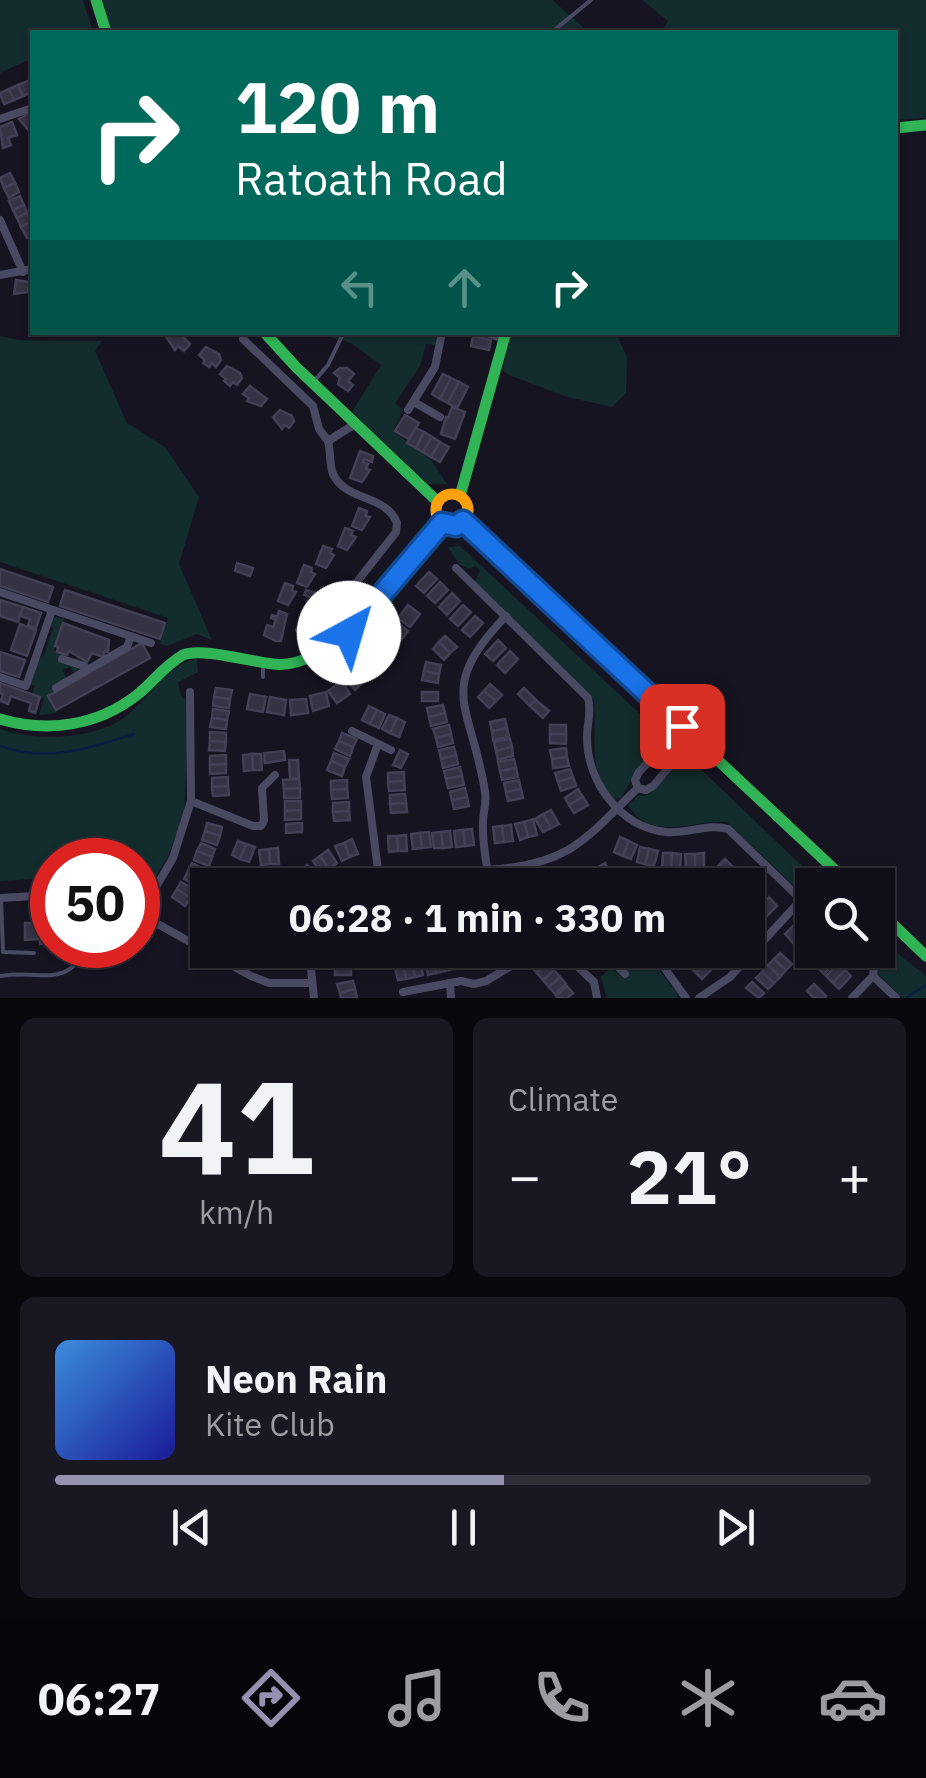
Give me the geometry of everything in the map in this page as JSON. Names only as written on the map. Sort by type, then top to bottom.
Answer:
[{"type":"street","points":[[96,0],[105,30]]},
{"type":"street","points":[[0,119],[30,109]]},
{"type":"street","points":[[898,128],[926,125]]},
{"type":"street","points":[[0,220],[28,270],[0,275]]},
{"type":"street","points":[[440,417],[411,406],[435,366],[441,335]]},
{"type":"street","points":[[460,496],[505,336]]},
{"type":"street","points":[[243,340],[257,340],[312,383],[438,502]]},
{"type":"street","points":[[257,340],[314,406],[319,429],[328,441],[333,474],[340,483],[388,508],[398,523],[391,542],[356,583],[299,630]]},
{"type":"street","points":[[328,441],[355,424]]},
{"type":"street","points":[[450,494],[460,496],[468,508],[463,521],[456,526],[442,523],[436,511],[438,502],[450,494]]},
{"type":"street","points":[[463,521],[833,868]]},
{"type":"street","points":[[0,719],[35,728],[88,720],[135,696],[177,658],[191,652],[263,670],[321,654],[349,633],[389,592],[442,523]]},
{"type":"street","points":[[456,568],[588,698],[586,736],[590,764],[616,808],[648,829],[660,832],[681,833],[719,826],[728,829],[795,894]]},
{"type":"street","points":[[467,578],[476,569]]},
{"type":"street","points":[[0,592],[151,643]]},
{"type":"street","points":[[0,677],[26,686],[52,610]]},
{"type":"street","points":[[304,611],[312,620]]},
{"type":"street","points":[[506,616],[480,643],[470,660],[463,686],[465,712],[485,791],[487,868],[530,864],[576,844],[638,788]]},
{"type":"street","points":[[56,688],[127,648],[131,636]]},
{"type":"street","points":[[62,659],[88,670]]},
{"type":"street","points":[[160,879],[173,858],[191,802],[190,692]]},
{"type":"street","points":[[638,788],[635,780],[639,772],[682,726]]},
{"type":"street","points":[[352,731],[390,750]]},
{"type":"street","points":[[638,788],[646,790],[652,786],[695,738]]},
{"type":"street","points":[[378,744],[366,777],[378,868]]},
{"type":"street","points":[[191,802],[261,826],[262,788],[275,775]]},
{"type":"street","points":[[530,864],[531,868]]},
{"type":"street","points":[[0,898],[30,896]]},
{"type":"street","points":[[700,998],[730,976],[795,906]]},
{"type":"street","points":[[160,926],[269,983],[310,982]]},
{"type":"street","points":[[895,926],[926,956]]},
{"type":"street","points":[[310,968],[314,998]]},
{"type":"street","points":[[403,992],[416,994],[450,983],[486,981],[508,968]]},
{"type":"street","points":[[580,968],[589,976],[597,998]]},
{"type":"street","points":[[620,968],[625,974]]},
{"type":"street","points":[[664,968],[686,998]]},
{"type":"street","points":[[852,998],[873,976],[873,968]]},
{"type":"street","points":[[873,976],[896,998]]},
{"type":"street","points":[[450,983],[451,998]]},
{"type":"lane","points":[[554,30],[591,0]]},
{"type":"lane","points":[[312,383],[328,365],[343,335]]},
{"type":"lane","points":[[0,898],[3,952],[30,952]]},
{"type":"lane","points":[[0,976],[66,974],[75,968]]},
{"type":"green space","points":[[0,0],[83,0],[92,30],[30,30],[30,62],[0,73]]},
{"type":"green space","points":[[101,0],[552,0],[587,30],[110,30]]},
{"type":"green space","points":[[642,0],[926,0],[926,118],[898,120],[898,30],[662,30],[668,21]]},
{"type":"green space","points":[[324,335],[435,335],[436,345],[426,344],[420,366],[395,403],[403,410],[393,431],[431,460],[447,484],[428,484],[352,412],[381,365],[351,343]]},
{"type":"green space","points":[[511,335],[617,335],[627,357],[626,393],[612,407],[567,397],[502,370]]},
{"type":"green space","points":[[0,336],[18,340],[102,341],[95,351],[127,423],[165,447],[199,497],[179,564],[212,640],[197,634],[167,646],[160,644],[168,618],[0,562]]},
{"type":"green space","points":[[460,546],[665,737],[621,798],[614,799],[599,776],[594,700],[475,582],[480,571],[476,566],[468,569],[459,564],[448,547]]},
{"type":"green space","points":[[52,618],[64,619],[54,650],[64,654],[62,661],[80,667],[75,674],[70,667],[63,670],[67,679],[49,698],[57,713],[39,715],[44,699],[32,694],[35,686],[30,684],[53,628]]},
{"type":"green space","points":[[197,658],[198,672],[178,682],[181,696],[189,703],[184,816],[160,869],[160,838],[30,838],[30,879],[0,881],[0,729],[49,737],[102,729],[130,713],[160,681]]},
{"type":"green space","points":[[687,756],[804,868],[795,868],[795,887],[727,822],[674,827],[649,824],[628,805],[638,796],[648,795]]},
{"type":"green space","points":[[895,951],[926,976],[926,998],[902,998],[878,974],[878,968],[895,968]]},
{"type":"green space","points":[[610,968],[623,978],[628,972],[626,968],[660,968],[677,998],[607,998],[601,977]]},
{"type":"building","points":[[28,81],[30,93],[23,96],[18,85]]},
{"type":"building","points":[[18,85],[23,96],[14,100],[9,89]]},
{"type":"building","points":[[9,89],[14,100],[4,104],[0,93]]},
{"type":"building","points":[[30,113],[30,132],[19,119]]},
{"type":"building","points":[[12,122],[17,135],[8,138],[11,145],[3,148],[0,127]]},
{"type":"building","points":[[10,173],[15,183],[4,188],[0,178]]},
{"type":"building","points":[[15,183],[19,192],[9,198],[4,188]]},
{"type":"building","points":[[20,196],[24,205],[13,210],[9,201]]},
{"type":"building","points":[[24,205],[27,213],[17,218],[13,210]]},
{"type":"building","points":[[27,213],[30,222],[21,227],[17,218]]},
{"type":"building","points":[[30,222],[30,236],[27,238],[21,227]]},
{"type":"building","points":[[16,280],[30,282],[28,292],[14,294]]},
{"type":"building","points":[[165,335],[182,335],[190,344],[184,351],[178,346],[175,350]]},
{"type":"building","points":[[473,336],[491,340],[489,350],[471,346]]},
{"type":"building","points":[[206,347],[219,354],[221,360],[216,367],[203,363],[205,360],[199,355]]},
{"type":"building","points":[[227,366],[240,373],[242,378],[237,385],[233,382],[230,386],[220,374]]},
{"type":"building","points":[[340,368],[354,374],[348,381],[353,385],[348,391],[338,384],[340,378],[334,373]]},
{"type":"building","points":[[443,374],[451,378],[440,399],[432,394]]},
{"type":"building","points":[[451,378],[459,382],[448,403],[440,399]]},
{"type":"building","points":[[459,382],[468,387],[457,408],[448,403]]},
{"type":"building","points":[[250,386],[267,399],[261,406],[247,401],[249,398],[243,394]]},
{"type":"building","points":[[452,407],[465,412],[455,439],[441,434]]},
{"type":"building","points":[[280,410],[292,416],[294,421],[289,428],[285,425],[282,429],[273,417]]},
{"type":"building","points":[[405,415],[419,423],[409,439],[395,431]]},
{"type":"building","points":[[416,428],[424,432],[416,448],[407,443]]},
{"type":"building","points":[[424,432],[432,437],[423,452],[416,448]]},
{"type":"building","points":[[432,437],[440,442],[431,457],[423,452]]},
{"type":"building","points":[[440,442],[449,447],[440,462],[431,457]]},
{"type":"building","points":[[360,451],[373,456],[372,462],[364,459],[366,469],[370,470],[362,482],[350,478]]},
{"type":"building","points":[[359,508],[370,517],[362,530],[352,526]]},
{"type":"building","points":[[345,528],[356,537],[347,550],[338,546]]},
{"type":"building","points":[[323,546],[332,549],[330,553],[334,555],[326,568],[316,564]]},
{"type":"building","points":[[237,563],[253,568],[250,576],[235,571]]},
{"type":"building","points":[[304,565],[315,574],[307,587],[297,583]]},
{"type":"building","points":[[0,569],[53,587],[48,602],[0,586]]},
{"type":"building","points":[[429,572],[437,579],[424,593],[416,586]]},
{"type":"building","points":[[440,582],[448,590],[435,603],[427,596]]},
{"type":"building","points":[[285,583],[296,592],[288,605],[278,601]]},
{"type":"building","points":[[65,590],[165,623],[160,639],[60,606]]},
{"type":"building","points":[[306,590],[323,595],[321,601],[304,595]]},
{"type":"building","points":[[452,593],[460,601],[447,615],[439,607]]},
{"type":"building","points":[[0,600],[23,607],[18,622],[0,616]]},
{"type":"building","points":[[408,605],[420,614],[410,627],[398,618]]},
{"type":"building","points":[[463,605],[471,612],[458,626],[450,619]]},
{"type":"building","points":[[23,607],[41,613],[36,628],[28,626],[30,619],[20,616]]},
{"type":"building","points":[[279,611],[287,614],[281,641],[276,641],[264,635],[267,625],[273,627],[276,620],[272,615],[277,617]]},
{"type":"building","points":[[475,616],[483,623],[470,637],[462,630]]},
{"type":"building","points":[[396,622],[408,631],[398,644],[386,635]]},
{"type":"building","points":[[63,623],[109,640],[108,652],[103,657],[92,653],[87,662],[69,651],[67,655],[57,652],[55,646]]},
{"type":"building","points":[[20,624],[36,630],[27,656],[11,650]]},
{"type":"building","points":[[445,636],[457,647],[450,653],[439,642]]},
{"type":"building","points":[[383,638],[394,648],[383,660],[372,650]]},
{"type":"building","points":[[498,640],[506,648],[493,661],[485,654]]},
{"type":"building","points":[[439,642],[450,653],[444,660],[433,649]]},
{"type":"building","points":[[142,643],[150,658],[56,710],[48,696]]},
{"type":"building","points":[[510,651],[518,659],[505,673],[497,665]]},
{"type":"building","points":[[0,652],[25,660],[19,677],[0,671]]},
{"type":"building","points":[[370,653],[381,663],[370,675],[359,665]]},
{"type":"building","points":[[426,662],[441,665],[439,674],[424,671]]},
{"type":"building","points":[[356,668],[367,678],[355,690],[345,679]]},
{"type":"building","points":[[424,671],[439,674],[438,683],[422,680]]},
{"type":"building","points":[[342,681],[350,694],[337,703],[328,691]]},
{"type":"building","points":[[0,683],[40,697],[35,713],[29,711],[31,703],[11,696],[8,704],[1,701]]},
{"type":"building","points":[[490,684],[502,695],[496,701],[484,691]]},
{"type":"building","points":[[216,688],[232,690],[230,699],[214,697]]},
{"type":"building","points":[[524,688],[536,700],[530,706],[518,694]]},
{"type":"building","points":[[484,691],[496,701],[489,708],[478,697]]},
{"type":"building","points":[[326,692],[329,706],[313,711],[310,696]]},
{"type":"building","points":[[422,692],[438,692],[438,701],[422,701]]},
{"type":"building","points":[[250,694],[266,697],[263,712],[247,709]]},
{"type":"building","points":[[214,697],[230,699],[229,708],[213,706]]},
{"type":"building","points":[[270,697],[286,700],[284,715],[267,712]]},
{"type":"building","points":[[306,699],[308,713],[291,715],[290,700]]},
{"type":"building","points":[[536,700],[549,711],[543,718],[530,706]]},
{"type":"building","points":[[443,705],[445,713],[429,717],[427,708]]},
{"type":"building","points":[[369,706],[377,710],[370,724],[362,720]]},
{"type":"building","points":[[213,709],[229,711],[227,720],[212,718]]},
{"type":"building","points":[[377,710],[385,714],[379,728],[370,724]]},
{"type":"building","points":[[445,713],[447,722],[431,726],[429,717]]},
{"type":"building","points":[[389,715],[397,718],[390,733],[382,729]]},
{"type":"building","points":[[212,718],[227,720],[226,729],[210,727]]},
{"type":"building","points":[[397,718],[405,722],[399,737],[390,733]]},
{"type":"building","points":[[505,719],[507,728],[492,731],[490,722]]},
{"type":"building","points":[[449,725],[451,734],[436,738],[433,729]]},
{"type":"building","points":[[550,725],[566,725],[566,734],[550,734]]},
{"type":"building","points":[[507,728],[509,737],[493,740],[492,731]]},
{"type":"building","points":[[210,732],[226,733],[226,742],[210,741]]},
{"type":"building","points":[[342,733],[357,739],[353,747],[339,741]]},
{"type":"building","points":[[451,734],[453,743],[438,747],[436,738]]},
{"type":"building","points":[[550,734],[566,734],[566,744],[550,743]]},
{"type":"building","points":[[510,739],[512,747],[496,751],[494,742]]},
{"type":"building","points":[[210,741],[226,742],[225,751],[209,750]]},
{"type":"building","points":[[339,741],[353,747],[350,756],[335,749]]},
{"type":"building","points":[[454,747],[456,755],[441,759],[439,750]]},
{"type":"building","points":[[512,747],[513,756],[498,760],[496,751]]},
{"type":"building","points":[[566,748],[567,757],[552,759],[550,750]]},
{"type":"building","points":[[400,750],[408,754],[401,768],[393,765]]},
{"type":"building","points":[[284,751],[285,760],[265,763],[264,753]]},
{"type":"building","points":[[334,753],[349,759],[345,767],[331,761]]},
{"type":"building","points":[[252,754],[261,754],[262,770],[253,770]]},
{"type":"building","points":[[252,754],[253,770],[244,771],[243,755]]},
{"type":"building","points":[[226,755],[226,764],[210,765],[210,756]]},
{"type":"building","points":[[456,755],[458,764],[443,768],[441,759]]},
{"type":"building","points":[[567,757],[569,766],[553,768],[552,759]]},
{"type":"building","points":[[514,759],[516,768],[500,771],[498,762]]},
{"type":"building","points":[[289,760],[298,760],[299,778],[290,779]]},
{"type":"building","points":[[331,761],[345,767],[342,776],[327,770]]},
{"type":"building","points":[[226,764],[226,773],[210,774],[210,765]]},
{"type":"building","points":[[460,767],[462,776],[446,779],[444,771]]},
{"type":"building","points":[[516,768],[518,777],[502,780],[500,771]]},
{"type":"building","points":[[570,769],[573,777],[558,782],[555,773]]},
{"type":"building","points":[[404,772],[404,781],[388,782],[388,773]]},
{"type":"building","points":[[462,776],[464,785],[448,788],[446,779]]},
{"type":"building","points":[[228,777],[228,786],[212,787],[212,778]]},
{"type":"building","points":[[573,777],[576,786],[561,791],[558,782]]},
{"type":"building","points":[[299,779],[300,788],[284,789],[283,780]]},
{"type":"building","points":[[347,780],[347,789],[331,790],[331,781]]},
{"type":"building","points":[[519,780],[521,789],[506,792],[504,783]]},
{"type":"building","points":[[404,781],[405,790],[389,791],[388,782]]},
{"type":"building","points":[[228,786],[229,795],[213,796],[212,787]]},
{"type":"building","points":[[300,788],[300,798],[284,798],[284,789]]},
{"type":"building","points":[[465,788],[467,797],[452,800],[450,792]]},
{"type":"building","points":[[347,789],[348,798],[332,799],[331,790]]},
{"type":"building","points":[[521,789],[523,798],[508,801],[506,792]]},
{"type":"building","points":[[578,789],[583,797],[569,805],[565,798]]},
{"type":"building","points":[[405,794],[406,803],[390,804],[390,795]]},
{"type":"building","points":[[467,797],[469,806],[454,809],[452,800]]},
{"type":"building","points":[[583,797],[588,805],[574,813],[569,805]]},
{"type":"building","points":[[285,801],[301,801],[301,810],[285,811]]},
{"type":"building","points":[[349,802],[349,811],[333,812],[333,803]]},
{"type":"building","points":[[406,803],[407,812],[391,813],[390,804]]},
{"type":"building","points":[[301,810],[301,819],[285,820],[285,811]]},
{"type":"building","points":[[551,810],[559,824],[551,828],[543,814]]},
{"type":"building","points":[[349,811],[350,820],[334,821],[333,812]]},
{"type":"building","points":[[543,814],[551,828],[543,832],[535,819]]},
{"type":"building","points":[[533,819],[537,835],[528,837],[524,822]]},
{"type":"building","points":[[524,822],[528,837],[520,840],[515,824]]},
{"type":"building","points":[[207,823],[222,827],[220,836],[205,831]]},
{"type":"building","points":[[302,823],[302,832],[286,833],[286,824]]},
{"type":"building","points":[[511,825],[513,841],[504,842],[502,826]]},
{"type":"building","points":[[502,826],[504,842],[495,843],[493,827]]},
{"type":"building","points":[[472,829],[474,845],[465,846],[463,830]]},
{"type":"building","points":[[463,830],[465,846],[456,847],[454,831]]},
{"type":"building","points":[[205,831],[220,836],[217,845],[202,840]]},
{"type":"building","points":[[450,831],[452,847],[443,848],[441,832]]},
{"type":"building","points":[[429,832],[431,847],[422,848],[420,833]]},
{"type":"building","points":[[441,832],[443,848],[434,848],[432,833]]},
{"type":"building","points":[[420,833],[422,848],[413,849],[411,834]]},
{"type":"building","points":[[406,835],[407,851],[398,851],[397,836]]},
{"type":"building","points":[[388,836],[397,836],[398,851],[389,852]]},
{"type":"building","points":[[620,837],[629,841],[623,856],[614,852]]},
{"type":"building","points":[[352,839],[358,854],[350,857],[344,843]]},
{"type":"building","points":[[238,841],[246,844],[240,859],[232,855]]},
{"type":"building","points":[[629,841],[637,845],[631,859],[623,856]]},
{"type":"building","points":[[201,843],[215,849],[212,857],[197,851]]},
{"type":"building","points":[[344,843],[350,857],[342,861],[335,846]]},
{"type":"building","points":[[246,844],[255,847],[249,862],[240,859]]},
{"type":"building","points":[[640,847],[649,849],[645,864],[637,862]]},
{"type":"building","points":[[278,848],[279,864],[270,864],[269,849]]},
{"type":"building","points":[[269,849],[270,864],[261,865],[259,850]]},
{"type":"building","points":[[649,849],[658,851],[654,866],[645,864]]},
{"type":"building","points":[[328,850],[337,863],[328,868],[320,856]]},
{"type":"building","points":[[197,851],[212,857],[209,866],[194,860]]},
{"type":"building","points":[[663,853],[672,853],[671,868],[662,868]]},
{"type":"building","points":[[672,853],[681,854],[680,868],[671,868]]},
{"type":"building","points":[[704,853],[704,868],[695,868],[695,854]]},
{"type":"building","points":[[685,854],[695,854],[695,868],[686,868]]},
{"type":"building","points":[[320,856],[328,868],[318,868],[313,861]]},
{"type":"building","points":[[725,859],[733,867],[732,868],[716,868]]},
{"type":"building","points":[[181,882],[190,887],[190,898],[177,889]]},
{"type":"building","points":[[177,889],[190,898],[185,906],[172,897]]},
{"type":"building","points":[[769,897],[777,906],[765,918],[765,901]]},
{"type":"building","points":[[25,923],[30,923],[30,940],[25,940]]},
{"type":"building","points":[[795,924],[793,943],[785,934]]},
{"type":"building","points":[[780,953],[792,964],[786,970],[774,959]]},
{"type":"building","points":[[774,959],[786,970],[780,977],[768,965]]},
{"type":"building","points":[[768,965],[780,977],[774,983],[762,972]]},
{"type":"building","points":[[335,968],[351,968],[351,975],[335,975]]},
{"type":"building","points":[[395,968],[404,968],[406,979],[398,980]]},
{"type":"building","points":[[404,968],[413,968],[415,977],[406,979]]},
{"type":"building","points":[[413,968],[422,968],[423,975],[415,977]]},
{"type":"building","points":[[542,968],[554,970],[543,980],[537,973]]},
{"type":"building","points":[[701,968],[713,968],[702,979],[696,973]]},
{"type":"building","points":[[834,968],[845,970],[833,983],[826,976]]},
{"type":"building","points":[[554,970],[560,977],[549,987],[543,980]]},
{"type":"building","points":[[845,970],[851,976],[839,989],[833,983]]},
{"type":"building","points":[[762,972],[774,983],[768,989],[756,978]]},
{"type":"building","points":[[560,977],[566,984],[555,994],[549,987]]},
{"type":"building","points":[[353,981],[355,989],[340,993],[337,984]]},
{"type":"building","points":[[752,982],[764,993],[759,998],[746,988]]},
{"type":"building","points":[[814,984],[825,998],[814,998],[807,991]]},
{"type":"building","points":[[567,986],[573,993],[558,998],[556,996]]},
{"type":"building","points":[[355,989],[357,998],[341,998],[340,993]]},
{"type":"waterway","points":[[0,746],[51,753],[134,734]]},
{"type":"waterway","points":[[907,997],[926,985]]},
{"type":"traffic: fast","points":[[96,0],[105,30]]},
{"type":"traffic: fast","points":[[898,128],[926,125]]},
{"type":"traffic: fast","points":[[267,335],[438,502]]},
{"type":"traffic: fast","points":[[460,496],[505,335]]},
{"type":"traffic: fast","points":[[0,719],[36,726],[89,720],[122,706],[177,659],[191,653],[273,664],[297,662],[321,652],[368,613],[442,523]]},
{"type":"traffic: fast","points":[[708,751],[833,868]]},
{"type":"traffic: fast","points":[[895,926],[926,956]]},
{"type":"traffic: slow","points":[[452,494],[463,499],[468,510],[463,521],[452,526],[441,521],[436,510],[441,499],[452,494]]},
{"type":"traffic: slow","points":[[463,521],[708,751]]},
{"type":"route","points":[[349,633],[442,523],[456,526],[463,521],[682,726]]}]
